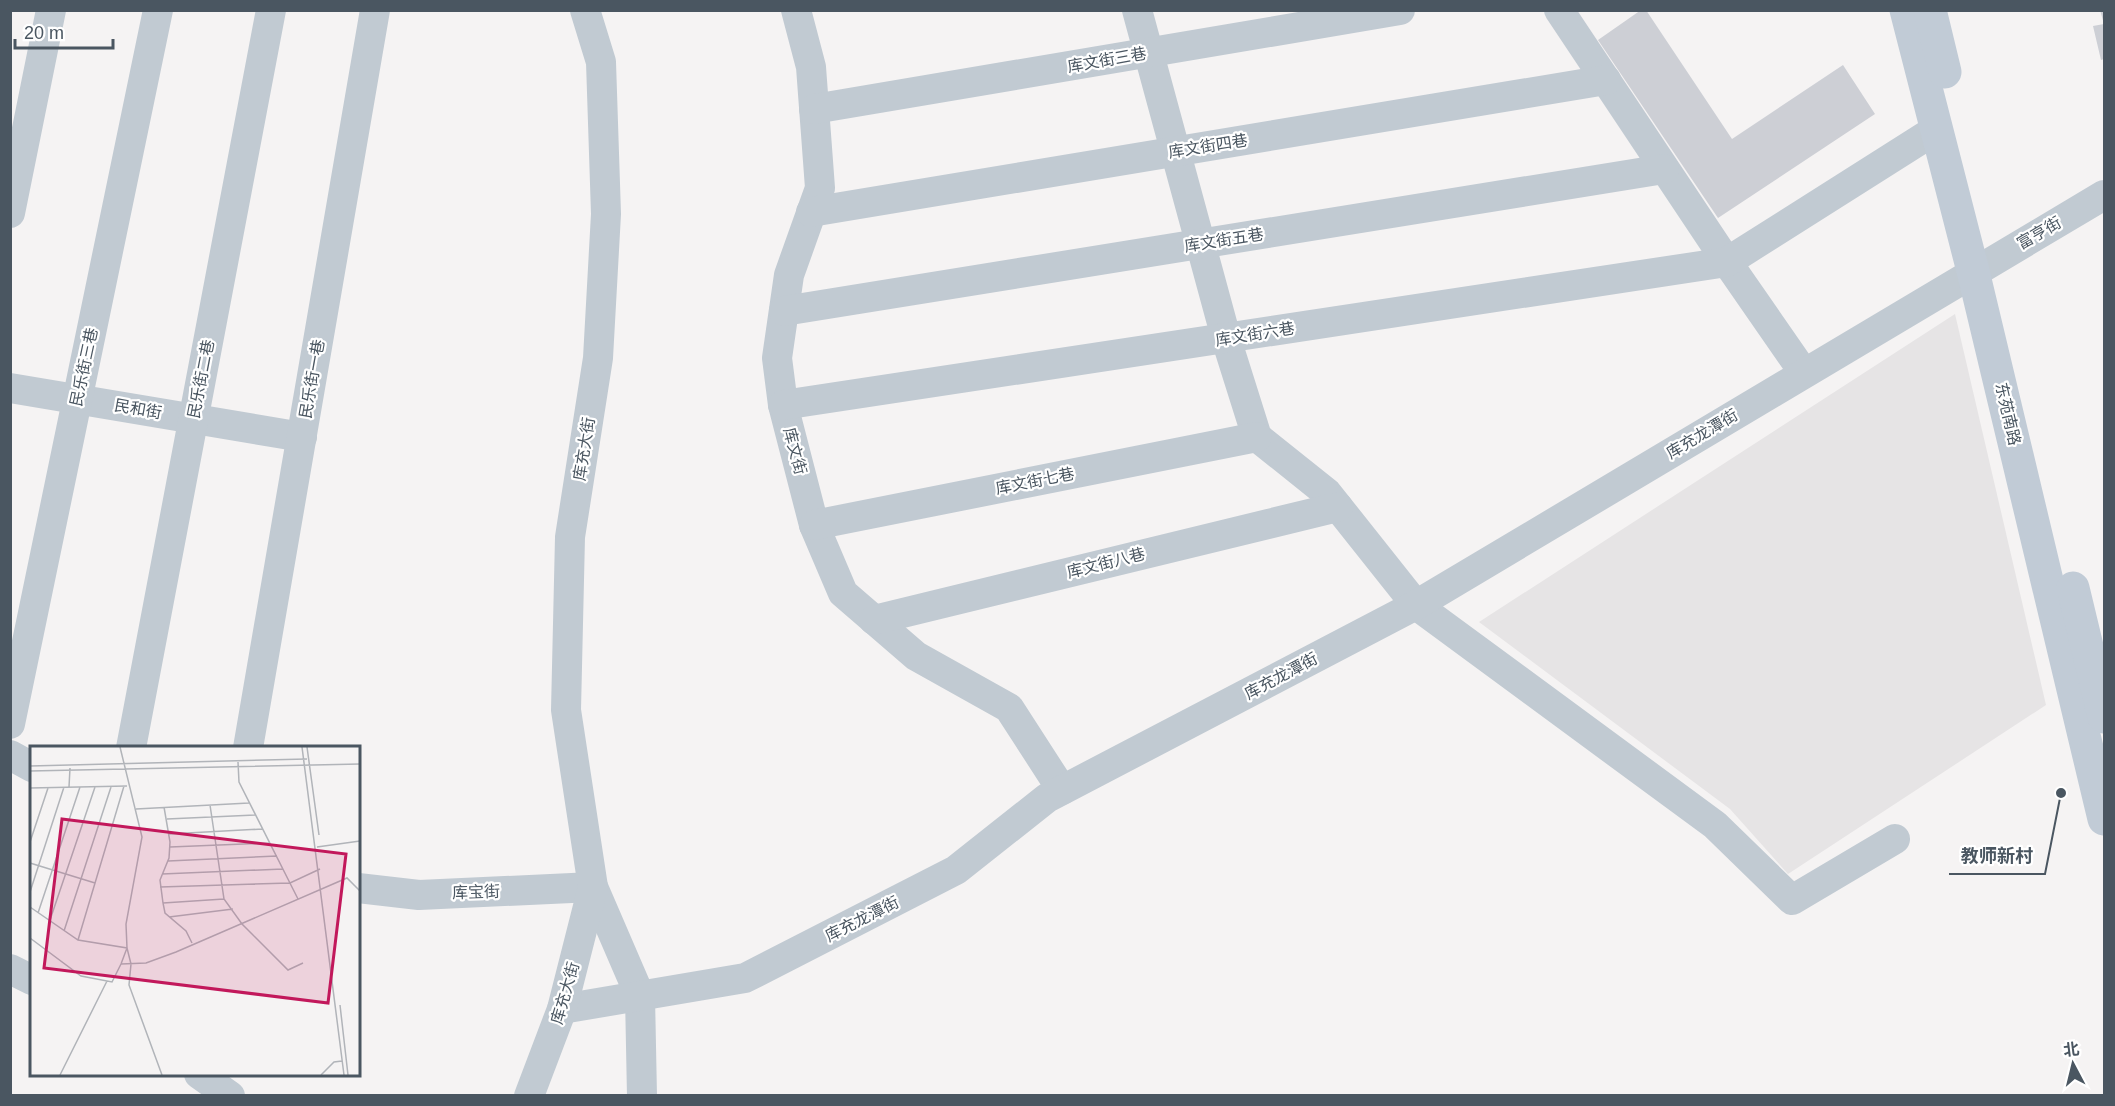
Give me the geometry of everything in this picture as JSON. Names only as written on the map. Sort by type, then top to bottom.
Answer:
[{"type":"street","points":[[10,213],[51,10]]},
{"type":"street","name":"民乐街三巷","points":[[10,724],[158,10]]},
{"type":"street","name":"民乐街二巷","points":[[131,746],[271,10]]},
{"type":"street","name":"民乐街一巷","points":[[248,746],[375,10]]},
{"type":"street","name":"库充大街","points":[[585,10],[601,63],[606,214],[598,358],[570,537],[566,710],[593,887],[640,996],[642,1095]]},
{"type":"street","points":[[1137,10],[1226,338],[1257,437],[1327,493],[1416,605],[1715,825],[1792,900],[1895,839]]},
{"type":"street","name":"库文街三巷","points":[[814,109],[1400,10]]},
{"type":"street","points":[[1559,10],[1804,373]]},
{"type":"street","name":"东苑南路","points":[[1906,10],[1973,271],[2104,819]]},
{"type":"street","name":"东苑南路","points":[[1930,10],[2104,717]]},
{"type":"street","name":"库文街","points":[[798,11],[811,67],[820,188],[789,275],[777,358],[783,405],[814,525],[843,593],[916,656],[1009,708],[1062,790]]},
{"type":"street","name":"库文街四巷","points":[[811,212],[1606,80]]},
{"type":"street","points":[[1727,262],[1937,129]]},
{"type":"street","name":"库文街五巷","points":[[784,311],[1665,169]]},
{"type":"street","name":"富亨街","points":[[1973,271],[2104,195]]},
{"type":"street","name":"库文街六巷","points":[[783,405],[1727,262]]},
{"type":"street","name":"库充龙潭街","points":[[562,1009],[745,978],[956,870],[1047,798],[1416,605],[1973,271]]},
{"type":"street","name":"民和街","points":[[10,388],[302,437]]},
{"type":"street","name":"库文街七巷","points":[[814,525],[1257,437]]},
{"type":"street","name":"库文街八巷","points":[[874,620],[1338,507]]},
{"type":"street","points":[[10,755],[30,766]]},
{"type":"street","name":"库充大街","points":[[530,1095],[562,1009],[593,887]]},
{"type":"street","name":"库宝街","points":[[360,888],[419,895],[593,887]]},
{"type":"street","points":[[10,969],[30,979]]},
{"type":"street","points":[[202,1076],[230,1095]]},
{"type":"shaded area","points":[[1955,314],[2046,705],[1788,874],[1730,809],[1479,622]]},
{"type":"building","points":[[1641,10],[1646,10],[1732,139],[1843,65],[1875,114],[1718,218],[1598,40]]},
{"type":"building","points":[[2100,10],[2104,10],[2104,24]]},
{"type":"building","points":[[2104,24],[2104,59],[2101,60],[2093,26]]},
{"type":"place","name":"教师新村","points":[[2061,793]]}]
